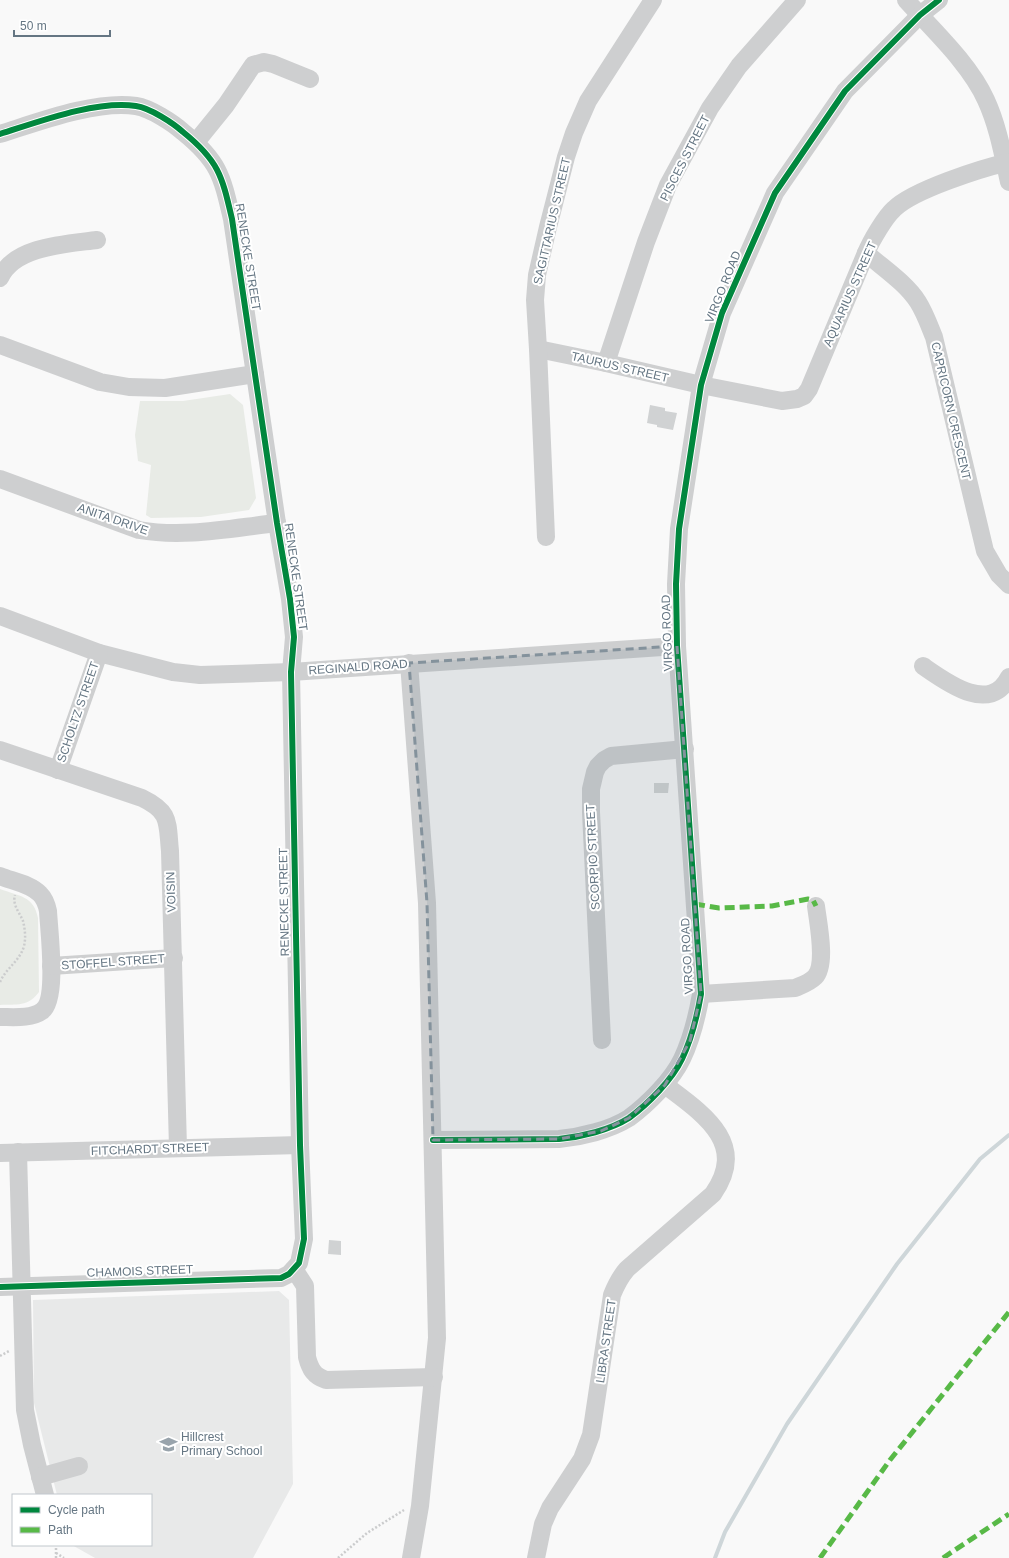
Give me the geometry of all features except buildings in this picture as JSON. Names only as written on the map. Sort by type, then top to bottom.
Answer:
[{"type":"street","name":"SAGITTARIUS STREET","points":[[546,537],[535,300],[537,275],[566,157],[574,133],[588,101],[653,0]]},
{"type":"street","name":"PISCES STREET","points":[[606,363],[646,242],[668,185],[710,108],[739,66],[797,0]]},
{"type":"street","points":[[906,0],[954,54],[974,80],[986,99],[1007,162],[1009,182]]},
{"type":"street","name":"VIRGO ROAD","points":[[434,1140],[559,1139],[579,1137],[600,1131],[629,1118],[665,1085],[682,1060],[690,1041],[701,994],[677,646],[676,584],[679,529],[701,385],[722,313],[775,193],[845,91],[920,15],[939,0]]},
{"type":"street","points":[[196,142],[226,105],[253,65],[264,62],[273,64],[310,79]]},
{"type":"street","name":"RENECKE STREET","points":[[0,134],[62,115],[106,106],[137,106],[170,121],[196,142],[212,160],[224,184],[232,219],[277,523],[290,599],[294,637],[291,672],[300,1145],[304,1239],[299,1263],[288,1273]]},
{"type":"street","name":"AQUARIUS STREET","points":[[701,385],[782,401],[789,401],[804,396],[809,389],[866,252],[893,209],[905,200],[947,181],[1007,162]]},
{"type":"street","points":[[0,278],[12,262],[31,252],[51,246],[97,240]]},
{"type":"street","name":"CAPRICORN CRESCENT","points":[[866,252],[906,287],[925,314],[934,337],[985,551],[999,575],[1009,585]]},
{"type":"street","points":[[0,345],[100,382],[130,387],[172,387],[255,374]]},
{"type":"street","name":"TAURUS STREET","points":[[538,349],[701,385]]},
{"type":"street","name":"ANITA DRIVE","points":[[0,479],[139,530],[157,533],[186,534],[277,523]]},
{"type":"street","name":"REGINALD ROAD","points":[[0,616],[99,653],[173,672],[200,675],[291,672],[677,646]]},
{"type":"street","name":"SCHOLTZ STREET","points":[[58,770],[99,653]]},
{"type":"street","points":[[409,663],[427,903],[434,1140],[437,1338],[420,1506],[411,1558]]},
{"type":"street","points":[[923,666],[940,679],[963,691],[980,695],[999,690],[1009,677]]},
{"type":"street","name":"SCORPIO STREET","points":[[602,1040],[591,812],[591,789],[595,772],[598,766],[611,756],[685,749]]},
{"type":"street","name":"VOISIN","points":[[0,750],[142,798],[160,808],[166,818],[170,851],[174,958],[178,1148]]},
{"type":"street","points":[[0,876],[31,888],[40,894],[46,903],[48,911],[52,966],[50,997],[44,1010],[31,1016],[0,1018]]},
{"type":"street","points":[[701,994],[795,988],[808,983],[816,976],[819,968],[821,944],[816,906]]},
{"type":"street","name":"STOFFEL STREET","points":[[52,966],[174,958]]},
{"type":"street","name":"LIBRA STREET","points":[[536,1558],[543,1524],[582,1460],[591,1435],[612,1295],[616,1285],[621,1275],[627,1269],[713,1194],[720,1184],[724,1172],[725,1146],[713,1127],[701,1112],[665,1085]]},
{"type":"street","name":"FITCHARDT STREET","points":[[0,1153],[300,1145]]},
{"type":"street","points":[[18,1152],[25,1410],[45,1494]]},
{"type":"street","points":[[288,1273],[304,1286],[307,1357],[309,1366],[317,1376],[326,1380],[434,1377]]},
{"type":"street","name":"CHAMOIS STREET","points":[[0,1287],[288,1273]]},
{"type":"street","points":[[40,1477],[79,1466]]},
{"type":"path","points":[[0,982],[3,975],[19,958],[24,946],[25,938],[23,921],[17,909],[14,898],[20,884]]},
{"type":"path","points":[[338,1558],[367,1533],[396,1514],[401,1511],[420,1506]]},
{"type":"path","points":[[56,1546],[56,1558]]},
{"type":"path","points":[[56,1553],[64,1558]]},
{"type":"highlighted area","points":[[677,646],[701,994],[690,1041],[665,1085],[629,1118],[601,1131],[559,1139],[433,1140],[427,903],[409,663]]},
{"type":"shaded area","points":[[230,394],[243,405],[256,498],[249,510],[201,517],[151,518],[146,515],[151,465],[138,461],[135,435],[140,401],[183,401]]},
{"type":"shaded area","points":[[0,889],[19,895],[29,901],[33,905],[38,918],[39,992],[31,1000],[22,1004],[0,1005]]},
{"type":"shaded area","name":"Hillcrest Primary School","points":[[279,1291],[289,1300],[293,1484],[253,1558],[95,1558],[74,1546],[152,1546],[152,1494],[57,1494],[34,1403],[33,1300]]},
{"type":"waterway","points":[[715,1558],[725,1532],[787,1424],[897,1264],[980,1159],[1009,1135]]},
{"type":"marked path","points":[[695,904],[719,908],[772,906],[808,899],[813,900],[816,906]]},
{"type":"marked path","points":[[820,1558],[890,1460],[1009,1312]]},
{"type":"marked path","points":[[943,1558],[1009,1514]]},
{"type":"cycle path","points":[[433,1140],[559,1139],[586,1135],[613,1126],[629,1118],[651,1099],[678,1067],[686,1051],[694,1027],[701,994],[677,646],[676,584],[679,529],[701,385],[722,313],[775,193],[845,91],[920,15],[939,0]]},
{"type":"cycle path","points":[[0,134],[49,118],[85,109],[120,105],[142,107],[167,120],[195,142],[212,161],[222,180],[232,219],[277,523],[290,599],[294,637],[291,672],[300,1145],[304,1239],[299,1263],[289,1274],[281,1278],[0,1287]]},
{"type":"place","name":"Hillcrest Primary School","points":[[168,1444]]}]
